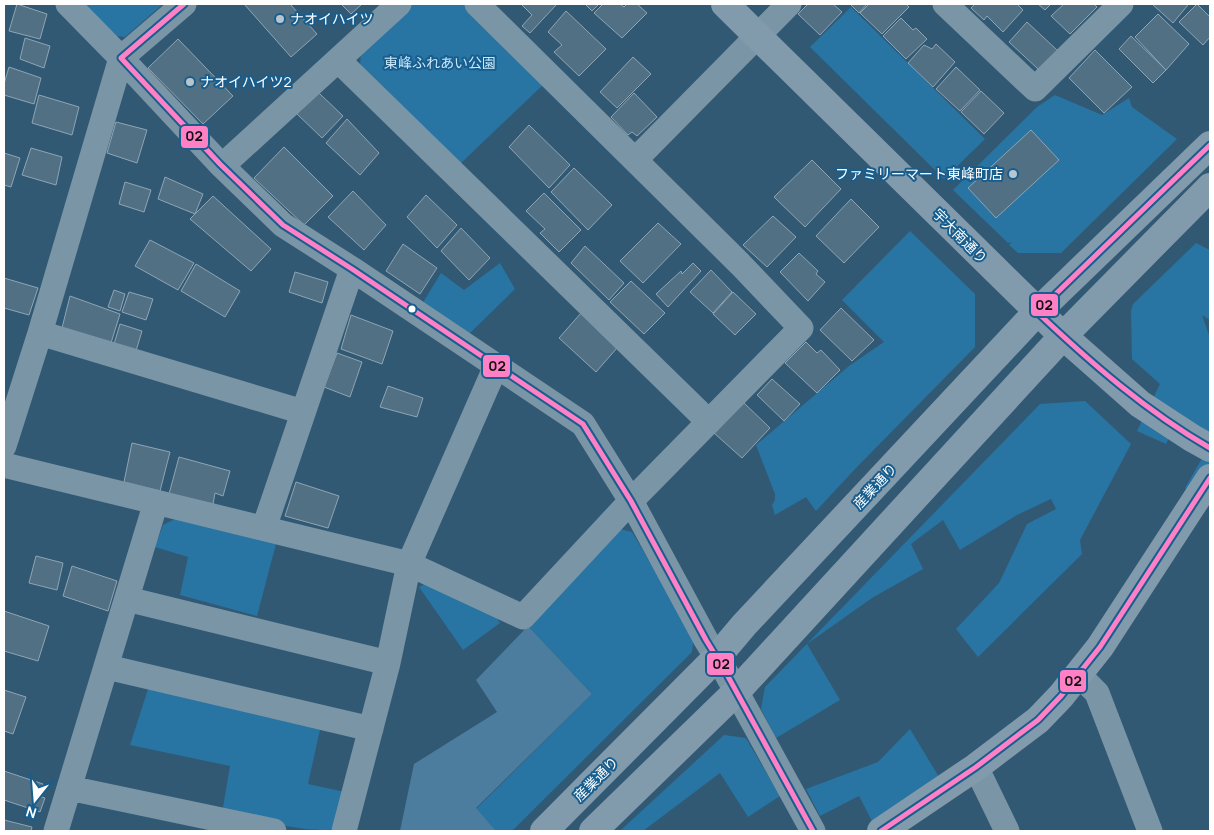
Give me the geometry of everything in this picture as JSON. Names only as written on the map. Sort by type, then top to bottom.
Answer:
[{"type":"street","points":[[68,4],[222,166],[283,225],[352,269],[582,424],[631,501],[813,831]]},
{"type":"street","points":[[4,446],[40,333],[121,58],[184,4]]},
{"type":"street","points":[[222,166],[399,4]]},
{"type":"street","points":[[4,466],[409,564],[522,616],[631,501],[801,328],[740,264],[477,4]]},
{"type":"street","name":"宇大南通り","points":[[725,4],[1062,336],[1140,404],[1210,448]]},
{"type":"street","points":[[635,160],[789,4]]},
{"type":"street","points":[[945,4],[1035,89],[1122,4]]},
{"type":"street","points":[[338,60],[708,422]]},
{"type":"street","name":"産業通り","points":[[544,831],[717,657],[744,625],[1037,312],[1210,145]]},
{"type":"street","points":[[593,831],[736,692],[1062,336],[1210,187]]},
{"type":"street","points":[[264,528],[352,269]]},
{"type":"street","points":[[40,333],[303,412]]},
{"type":"street","points":[[344,831],[388,663],[409,564],[496,366]]},
{"type":"street","points":[[881,831],[976,767],[1038,720],[1079,675],[1100,647],[1210,478]]},
{"type":"street","points":[[56,831],[156,502]]},
{"type":"street","points":[[127,599],[388,663]]},
{"type":"street","points":[[107,668],[371,729]]},
{"type":"street","points":[[1079,675],[1097,693],[1150,831]]},
{"type":"street","points":[[976,767],[1007,831]]},
{"type":"street","points":[[69,788],[274,831]]},
{"type":"green space","points":[[77,4],[163,4],[125,37],[107,35]]},
{"type":"green space","name":"東峰ふれあい公園","points":[[413,4],[465,4],[545,83],[459,165],[360,68],[361,50]]},
{"type":"green space","points":[[851,7],[985,139],[944,179],[810,47]]},
{"type":"green space","points":[[1055,95],[1102,115],[1129,98],[1132,107],[1177,139],[1061,253],[1018,253],[1009,245],[1012,242],[1008,243],[953,190],[1037,107]]},
{"type":"green space","points":[[910,231],[975,294],[975,347],[816,511],[806,497],[775,515],[772,505],[775,500],[775,494],[756,445],[849,366],[884,342],[842,300]]},
{"type":"green space","points":[[1196,243],[1210,250],[1210,320],[1202,315],[1210,338],[1210,493],[1205,502],[1185,488],[1208,448],[1178,420],[1166,444],[1137,431],[1160,384],[1132,359],[1131,311],[1133,304]]},
{"type":"green space","points":[[500,263],[515,289],[468,335],[422,304],[441,273],[464,290]]},
{"type":"green space","points":[[1085,401],[1131,444],[1080,540],[1082,554],[978,657],[956,629],[999,583],[1027,524],[1056,509],[1051,499],[1017,515],[960,550],[943,520],[911,544],[923,569],[872,598],[807,644],[840,700],[776,738],[761,709],[765,687],[1040,404]]},
{"type":"green space","points":[[179,517],[277,540],[257,616],[180,595],[188,557],[155,547],[163,525]]},
{"type":"green space","points":[[620,529],[632,532],[694,636],[692,652],[512,831],[496,831],[476,809],[592,694],[528,626]]},
{"type":"green space","points":[[431,581],[489,606],[500,623],[463,650],[419,587]]},
{"type":"green space","points":[[149,686],[321,725],[308,784],[345,792],[332,829],[311,830],[296,828],[222,813],[230,766],[130,745]]},
{"type":"green space","points":[[910,729],[939,777],[874,825],[859,796],[820,816],[806,789],[878,762]]},
{"type":"green space","points":[[724,735],[746,738],[780,796],[748,817],[720,773],[643,831],[620,831]]},
{"type":"shaded area","points":[[528,626],[592,694],[476,808],[496,831],[400,831],[414,764],[497,712],[476,680]]},
{"type":"building","points":[[17,4],[47,14],[40,39],[9,31]]},
{"type":"building","name":"ナオイハイツ","points":[[244,4],[290,4],[317,34],[291,57]]},
{"type":"building","points":[[341,4],[362,4],[351,14]]},
{"type":"building","points":[[521,4],[557,4],[530,33],[522,26],[532,15]]},
{"type":"building","points":[[585,4],[599,4],[592,11]]},
{"type":"building","points":[[603,4],[620,4],[624,7],[627,4],[637,4],[647,13],[622,38],[594,13]]},
{"type":"building","points":[[808,4],[833,4],[842,12],[820,35],[798,14]]},
{"type":"building","points":[[850,4],[867,4],[859,13]]},
{"type":"building","points":[[869,4],[906,4],[909,7],[882,34],[860,13]]},
{"type":"building","points":[[975,4],[1017,4],[1023,10],[1003,32],[987,16],[984,20],[971,8]]},
{"type":"building","points":[[1038,4],[1051,4],[1045,10]]},
{"type":"building","points":[[1064,4],[1094,4],[1097,7],[1070,34],[1051,16]]},
{"type":"building","points":[[1152,4],[1187,4],[1188,5],[1173,23]]},
{"type":"building","points":[[1197,4],[1210,17],[1210,37],[1203,45],[1179,22]]},
{"type":"building","points":[[566,11],[606,49],[579,76],[554,52],[562,45],[548,32]]},
{"type":"building","points":[[1158,14],[1189,44],[1166,70],[1135,37]]},
{"type":"building","points":[[901,18],[913,30],[916,28],[927,39],[906,59],[883,36]]},
{"type":"building","points":[[1027,22],[1058,51],[1038,69],[1009,42]]},
{"type":"building","points":[[1131,36],[1166,70],[1153,83],[1119,49]]},
{"type":"building","points":[[25,38],[50,46],[44,68],[20,59]]},
{"type":"building","name":"ナオイハイツ2","points":[[178,39],[233,96],[203,124],[148,68]]},
{"type":"building","points":[[936,44],[955,62],[933,87],[908,63],[924,45],[932,49]]},
{"type":"building","points":[[1095,50],[1132,87],[1104,113],[1069,78]]},
{"type":"building","points":[[633,57],[651,74],[617,108],[600,92]]},
{"type":"building","points":[[9,67],[41,78],[34,104],[4,95],[4,84]]},
{"type":"building","points":[[956,67],[980,90],[960,111],[936,89]]},
{"type":"building","points":[[981,91],[1004,113],[984,134],[961,112]]},
{"type":"building","points":[[319,93],[343,116],[322,138],[296,113]]},
{"type":"building","points":[[634,93],[657,117],[637,136],[632,132],[628,135],[611,117]]},
{"type":"building","points":[[39,95],[79,107],[72,135],[32,123]]},
{"type":"building","points":[[347,119],[379,153],[360,175],[326,143]]},
{"type":"building","points":[[116,122],[147,130],[137,163],[107,153]]},
{"type":"building","points":[[529,125],[570,165],[549,188],[509,147]]},
{"type":"building","name":"ファミリーマート東峰町店","points":[[1031,130],[1059,160],[996,218],[968,188]]},
{"type":"building","points":[[284,147],[333,196],[304,225],[254,178]]},
{"type":"building","points":[[31,148],[62,157],[56,185],[22,175]]},
{"type":"building","points":[[4,153],[20,158],[11,187],[4,185]]},
{"type":"building","points":[[812,160],[841,189],[805,227],[774,197]]},
{"type":"building","points":[[574,168],[612,205],[588,230],[551,192]]},
{"type":"building","points":[[165,177],[203,194],[195,214],[158,199]]},
{"type":"building","points":[[125,182],[151,190],[144,212],[119,204]]},
{"type":"building","points":[[353,191],[386,225],[364,250],[328,217]]},
{"type":"building","points":[[544,193],[581,230],[559,252],[540,233],[545,229],[526,211]]},
{"type":"building","points":[[426,195],[457,225],[437,248],[407,217]]},
{"type":"building","points":[[213,196],[271,249],[251,271],[190,219]]},
{"type":"building","points":[[851,199],[879,227],[844,263],[816,236]]},
{"type":"building","points":[[773,216],[796,237],[767,267],[743,245]]},
{"type":"building","points":[[658,223],[681,244],[643,283],[620,261]]},
{"type":"building","points":[[461,228],[490,258],[469,280],[441,251]]},
{"type":"building","points":[[150,240],[194,263],[178,290],[135,266]]},
{"type":"building","points":[[403,244],[437,268],[420,294],[386,271]]},
{"type":"building","points":[[585,246],[624,283],[609,300],[571,263]]},
{"type":"building","points":[[799,253],[818,271],[816,274],[825,282],[808,301],[780,272]]},
{"type":"building","points":[[693,263],[701,271],[668,307],[656,294],[681,271],[682,274]]},
{"type":"building","points":[[196,264],[240,291],[225,317],[181,291]]},
{"type":"building","points":[[711,270],[732,292],[713,313],[690,292]]},
{"type":"building","points":[[295,272],[328,282],[322,303],[289,292]]},
{"type":"building","points":[[4,278],[38,288],[29,315],[4,308]]},
{"type":"building","points":[[631,281],[665,313],[644,334],[610,302]]},
{"type":"building","points":[[114,290],[125,294],[120,311],[108,307]]},
{"type":"building","points":[[129,292],[153,299],[146,320],[122,312]]},
{"type":"building","points":[[733,292],[756,314],[735,335],[713,314]]},
{"type":"building","points":[[70,296],[120,314],[111,343],[62,328]]},
{"type":"building","points":[[841,308],[874,340],[852,361],[820,330]]},
{"type":"building","points":[[581,313],[617,348],[596,372],[559,338]]},
{"type":"building","points":[[351,315],[393,331],[382,364],[341,349]]},
{"type":"building","points":[[120,324],[142,331],[136,351],[114,344]]},
{"type":"building","points":[[806,342],[817,353],[821,350],[840,370],[817,393],[785,363]]},
{"type":"building","points":[[337,353],[362,362],[350,397],[324,387]]},
{"type":"building","points":[[772,379],[800,404],[784,421],[757,395]]},
{"type":"building","points":[[388,386],[423,398],[417,417],[380,407]]},
{"type":"building","points":[[744,403],[770,428],[742,458],[714,433]]},
{"type":"building","points":[[132,443],[170,452],[160,491],[124,482]]},
{"type":"building","points":[[179,457],[230,471],[223,496],[215,493],[213,504],[169,494]]},
{"type":"building","points":[[296,482],[339,496],[328,528],[285,516]]},
{"type":"building","points":[[36,556],[63,563],[57,590],[29,583]]},
{"type":"building","points":[[72,566],[117,581],[108,611],[63,596]]},
{"type":"building","points":[[4,611],[49,626],[38,661],[4,651]]},
{"type":"building","points":[[4,690],[26,697],[13,734],[4,731]]},
{"type":"building","points":[[4,771],[43,784],[39,796],[45,798],[40,812],[4,800]]},
{"type":"building","points":[[4,820],[32,827],[31,831],[4,831]]},
{"type":"transit line","name":"02","points":[[184,4],[121,58],[220,164],[283,225],[583,424],[631,501],[813,831]]},
{"type":"transit line","name":"02","points":[[1210,145],[1037,312],[1078,350],[1141,402],[1186,434],[1210,448]]},
{"type":"transit line","name":"02","points":[[881,831],[976,767],[1038,720],[1061,696],[1100,647],[1210,478]]},
{"type":"place","name":"ナオイハイツ","points":[[280,19]]},
{"type":"place","name":"ナオイハイツ2","points":[[190,82]]},
{"type":"place","name":"ファミリーマート東峰町店","points":[[1013,174]]}]
